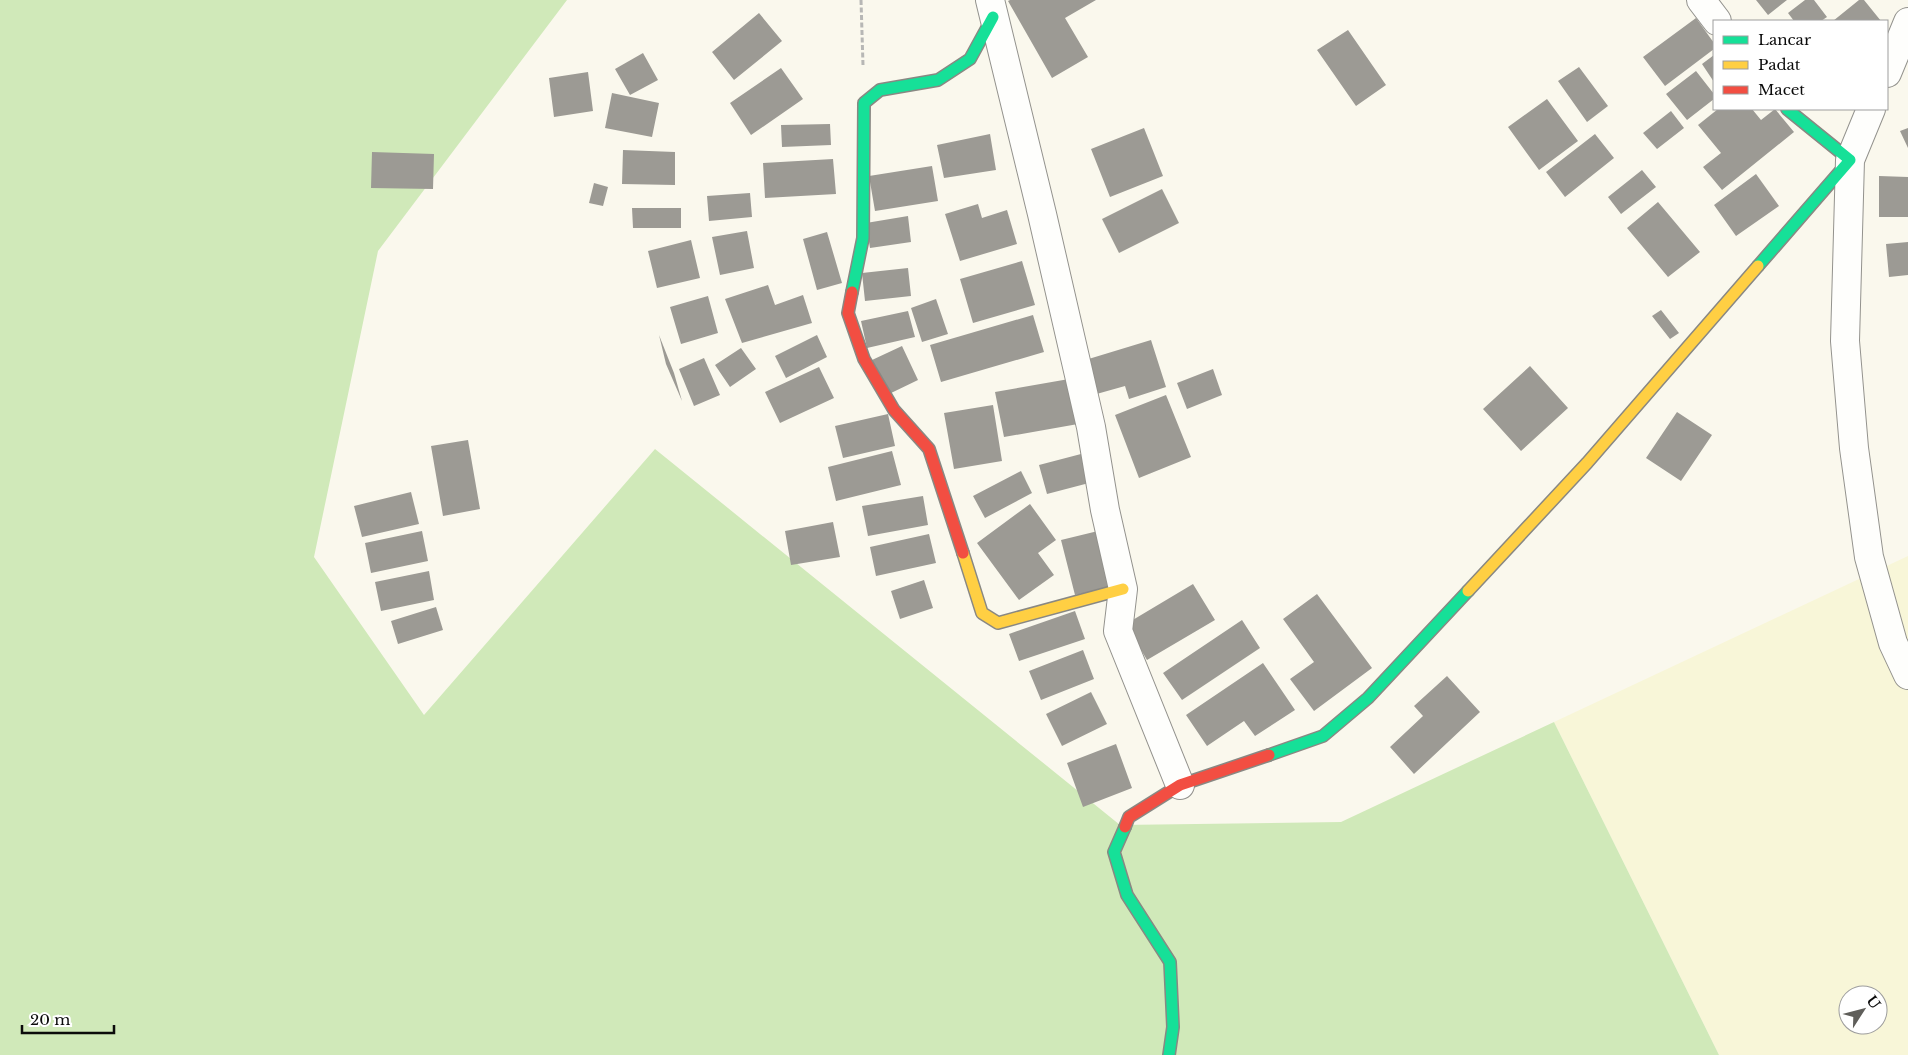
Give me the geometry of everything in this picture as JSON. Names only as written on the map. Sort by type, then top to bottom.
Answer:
[{"type":"street","points":[[1701,0],[1716,20]]},
{"type":"street","points":[[992,9],[970,59],[938,80],[880,90],[864,103],[863,238],[848,313],[864,359],[894,410],[929,450],[982,613],[998,623],[1123,589]]},
{"type":"street","points":[[992,9],[1091,427],[1105,510],[1123,589],[1118,631],[1180,785]]},
{"type":"street","points":[[1888,71],[1908,22]]},
{"type":"street","points":[[1787,110],[1850,160]]},
{"type":"street","points":[[1169,1055],[1173,1027],[1170,962],[1127,895],[1114,852],[1129,817],[1180,785],[1322,736],[1368,698],[1587,463],[1850,160],[1872,110]]},
{"type":"street","points":[[1850,160],[1845,341],[1854,448],[1869,557],[1893,643],[1908,675]]},
{"type":"path","points":[[861,0],[864,103]]},
{"type":"shaded area","points":[[1908,556],[1908,1055],[1719,1055],[1554,722]]},
{"type":"green space","points":[[0,0],[567,0],[378,251],[314,557],[424,715],[655,449],[1120,825],[1341,822],[1554,722],[1719,1055],[0,1055]]},
{"type":"building","points":[[1096,0],[1065,18],[1088,57],[1052,78],[1008,1]]},
{"type":"building","points":[[1756,0],[1787,0],[1768,15]]},
{"type":"building","points":[[1805,0],[1814,0],[1827,17],[1822,20],[1793,20],[1788,13]]},
{"type":"building","points":[[1859,0],[1864,0],[1880,20],[1834,20]]},
{"type":"building","points":[[759,13],[782,41],[734,80],[712,52]]},
{"type":"building","points":[[1696,18],[1713,42],[1713,50],[1665,86],[1643,57]]},
{"type":"building","points":[[1348,30],[1386,85],[1356,106],[1317,50]]},
{"type":"building","points":[[643,53],[658,80],[630,95],[615,69]]},
{"type":"building","points":[[1713,56],[1713,80],[1702,64]]},
{"type":"building","points":[[1579,67],[1608,106],[1587,122],[1558,81]]},
{"type":"building","points":[[781,68],[803,99],[751,135],[730,103]]},
{"type":"building","points":[[1696,71],[1713,93],[1713,100],[1687,120],[1666,94]]},
{"type":"building","points":[[588,72],[593,111],[554,117],[549,78]]},
{"type":"building","points":[[612,93],[659,103],[652,137],[605,128]]},
{"type":"building","points":[[1547,99],[1578,141],[1539,170],[1508,127]]},
{"type":"building","points":[[1717,110],[1753,110],[1761,120],[1776,110],[1794,132],[1722,190],[1703,167],[1721,153],[1698,125]]},
{"type":"building","points":[[1671,111],[1684,128],[1657,149],[1643,133]]},
{"type":"building","points":[[830,124],[831,145],[782,147],[781,125]]},
{"type":"building","points":[[1144,128],[1163,176],[1110,197],[1091,149]]},
{"type":"building","points":[[1908,128],[1908,148],[1900,131]]},
{"type":"building","points":[[990,134],[996,170],[944,178],[937,145]]},
{"type":"building","points":[[1595,134],[1614,158],[1565,197],[1546,172]]},
{"type":"building","points":[[623,150],[675,152],[675,185],[622,184]]},
{"type":"building","points":[[372,152],[434,154],[433,189],[371,188]]},
{"type":"building","points":[[833,159],[836,194],[765,198],[763,163]]},
{"type":"building","points":[[932,166],[938,201],[875,211],[869,176]]},
{"type":"building","points":[[1642,170],[1656,187],[1621,214],[1608,197]]},
{"type":"building","points":[[1756,174],[1779,206],[1736,236],[1714,205]]},
{"type":"building","points":[[1879,176],[1908,177],[1908,217],[1879,217]]},
{"type":"building","points":[[594,183],[608,187],[603,206],[589,203]]},
{"type":"building","points":[[1162,189],[1179,223],[1119,253],[1102,219]]},
{"type":"building","points":[[750,193],[752,217],[709,221],[707,196]]},
{"type":"building","points":[[1658,202],[1700,252],[1668,277],[1627,228]]},
{"type":"building","points":[[978,204],[982,218],[1007,210],[1017,244],[960,261],[945,214]]},
{"type":"building","points":[[632,208],[681,208],[681,228],[633,228]]},
{"type":"building","points":[[908,216],[911,242],[870,248],[866,223]]},
{"type":"building","points":[[747,231],[754,268],[720,275],[712,237]]},
{"type":"building","points":[[827,232],[842,283],[817,290],[803,239]]},
{"type":"building","points":[[691,240],[700,278],[657,288],[648,251]]},
{"type":"building","points":[[1908,242],[1908,275],[1889,277],[1886,244]]},
{"type":"building","points":[[1022,261],[1035,305],[973,323],[960,279]]},
{"type":"building","points":[[908,268],[911,296],[865,301],[862,273]]},
{"type":"building","points":[[768,285],[775,305],[803,295],[812,323],[742,343],[725,299]]},
{"type":"building","points":[[708,296],[718,333],[681,344],[670,307]]},
{"type":"building","points":[[936,299],[948,334],[922,342],[911,308]]},
{"type":"building","points":[[1661,310],[1679,333],[1670,339],[1652,316]]},
{"type":"building","points":[[908,311],[915,337],[867,348],[861,321]]},
{"type":"building","points":[[1033,315],[1044,352],[941,382],[930,345]]},
{"type":"building","points":[[659,335],[674,373],[682,401],[666,364]]},
{"type":"building","points":[[817,335],[827,357],[786,378],[775,356]]},
{"type":"building","points":[[1151,340],[1166,387],[1129,399],[1125,386],[1093,395],[1082,361]]},
{"type":"building","points":[[902,346],[918,380],[889,394],[872,360]]},
{"type":"building","points":[[741,348],[756,369],[730,387],[715,365]]},
{"type":"building","points":[[704,358],[720,395],[694,406],[679,369]]},
{"type":"building","points":[[1530,366],[1568,408],[1521,451],[1483,409]]},
{"type":"building","points":[[819,367],[834,398],[780,423],[765,392]]},
{"type":"building","points":[[1213,369],[1222,395],[1187,409],[1177,383]]},
{"type":"building","points":[[1069,379],[1078,424],[1004,437],[995,392]]},
{"type":"building","points":[[1166,395],[1191,457],[1139,478],[1115,415]]},
{"type":"building","points":[[993,405],[1002,461],[954,469],[944,413]]},
{"type":"building","points":[[1677,412],[1712,435],[1681,481],[1646,458]]},
{"type":"building","points":[[888,414],[895,446],[843,458],[835,426]]},
{"type":"building","points":[[468,440],[480,509],[443,516],[431,446]]},
{"type":"building","points":[[892,451],[901,485],[836,501],[828,467]]},
{"type":"building","points":[[1081,454],[1089,483],[1047,494],[1039,465]]},
{"type":"building","points":[[1021,471],[1032,493],[985,518],[973,496]]},
{"type":"building","points":[[411,492],[419,524],[362,537],[354,506]]},
{"type":"building","points":[[923,496],[928,525],[868,536],[862,506]]},
{"type":"building","points":[[1030,504],[1056,540],[1038,553],[1054,575],[1019,600],[977,543]]},
{"type":"building","points":[[833,522],[840,557],[791,565],[785,531]]},
{"type":"building","points":[[422,531],[428,561],[371,573],[365,543]]},
{"type":"building","points":[[1098,531],[1111,587],[1075,595],[1061,540]]},
{"type":"building","points":[[929,534],[936,563],[876,576],[870,547]]},
{"type":"building","points":[[429,571],[434,600],[381,611],[375,582]]},
{"type":"building","points":[[924,580],[933,608],[900,619],[891,591]]},
{"type":"building","points":[[1193,584],[1215,620],[1147,660],[1126,624]]},
{"type":"building","points":[[1317,594],[1372,668],[1314,711],[1290,679],[1314,662],[1283,619]]},
{"type":"building","points":[[436,607],[443,630],[398,644],[391,621]]},
{"type":"building","points":[[1075,611],[1085,639],[1019,661],[1009,634]]},
{"type":"building","points":[[1242,620],[1260,648],[1182,700],[1163,673]]},
{"type":"building","points":[[1083,650],[1094,679],[1041,700],[1029,671]]},
{"type":"building","points":[[1263,663],[1295,710],[1255,736],[1244,721],[1207,746],[1186,715]]},
{"type":"building","points":[[1447,676],[1480,712],[1414,774],[1390,747],[1423,716],[1414,706]]},
{"type":"building","points":[[1091,692],[1107,724],[1062,746],[1046,714]]},
{"type":"building","points":[[1116,744],[1132,788],[1083,807],[1067,763]]},
{"type":"traffic: fast","points":[[852,292],[863,238],[864,103],[880,90],[938,80],[970,59],[993,17]]},
{"type":"traffic: fast","points":[[1758,266],[1850,160],[1788,110]]},
{"type":"traffic: fast","points":[[1269,755],[1323,736],[1368,698],[1468,591]]},
{"type":"traffic: fast","points":[[1125,827],[1114,852],[1127,895],[1170,962],[1173,1027],[1169,1055]]},
{"type":"traffic: slow","points":[[1468,591],[1587,463],[1758,266]]},
{"type":"traffic: slow","points":[[963,553],[982,613],[998,623],[1123,589]]},
{"type":"traffic: jam","points":[[852,292],[848,313],[864,359],[894,410],[929,449],[963,553]]},
{"type":"traffic: jam","points":[[1125,827],[1129,817],[1180,785],[1269,755]]}]
